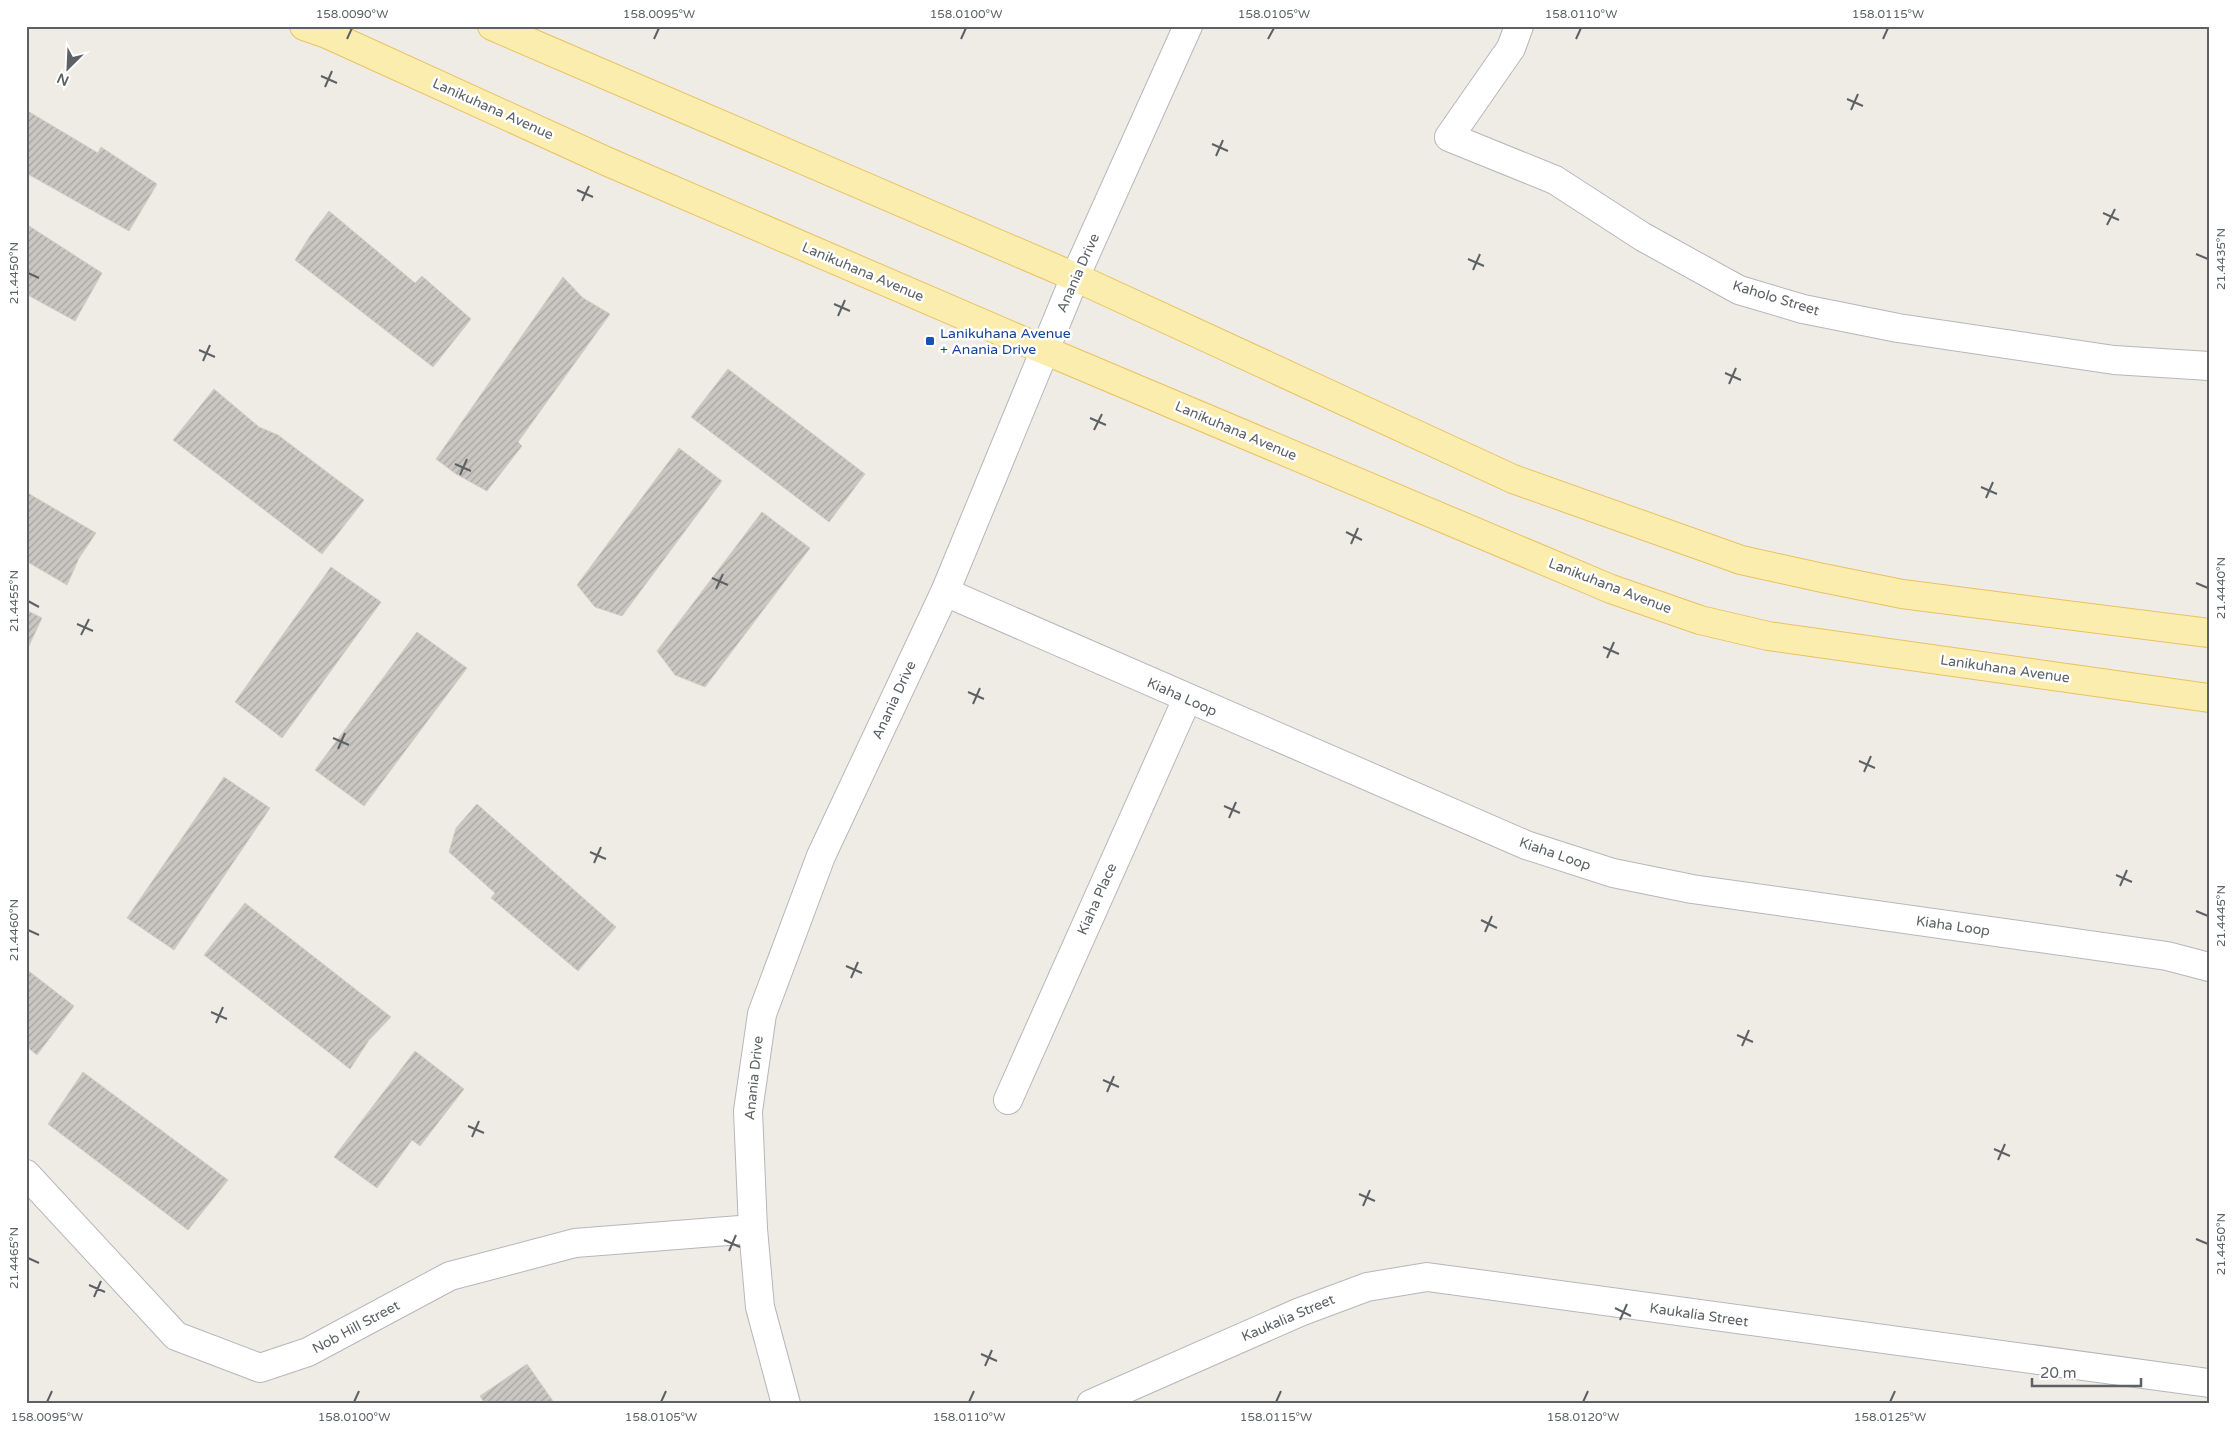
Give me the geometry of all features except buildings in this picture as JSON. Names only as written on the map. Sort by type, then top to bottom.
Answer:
[{"type":"main road","name":"Lanikuhana Avenue","points":[[304,26],[327,34],[608,162],[1044,350],[1611,589],[1700,620],[1768,636],[2209,698]]},
{"type":"main road","points":[[492,26],[1075,276],[1514,480],[1741,560],[1902,594],[2209,633]]},
{"type":"street","name":"Anania Drive","points":[[786,1404],[760,1307],[753,1229],[748,1111],[762,1014],[821,856],[945,592],[1075,276],[1188,26]]},
{"type":"street","name":"Kaholo Street","points":[[1519,26],[1511,48],[1448,137],[1555,180],[1643,237],[1739,290],[1803,309],[1898,328],[2114,360],[2209,366]]},
{"type":"street","name":"Kiaha Loop","points":[[945,592],[1526,845],[1613,874],[1692,889],[2167,956],[2209,967]]},
{"type":"street","name":"Kiaha Place","points":[[1008,1100],[1187,699]]},
{"type":"street","name":"Nob Hill Street","points":[[26,1174],[176,1336],[260,1368],[308,1352],[450,1276],[575,1243],[753,1229]]},
{"type":"street","name":"Kaukalia Street","points":[[1091,1404],[1300,1312],[1366,1287],[1427,1277],[2209,1383]]},
{"type":"place","name":"Lanikuhana Avenue + Anania Drive","points":[[930,341]]}]
